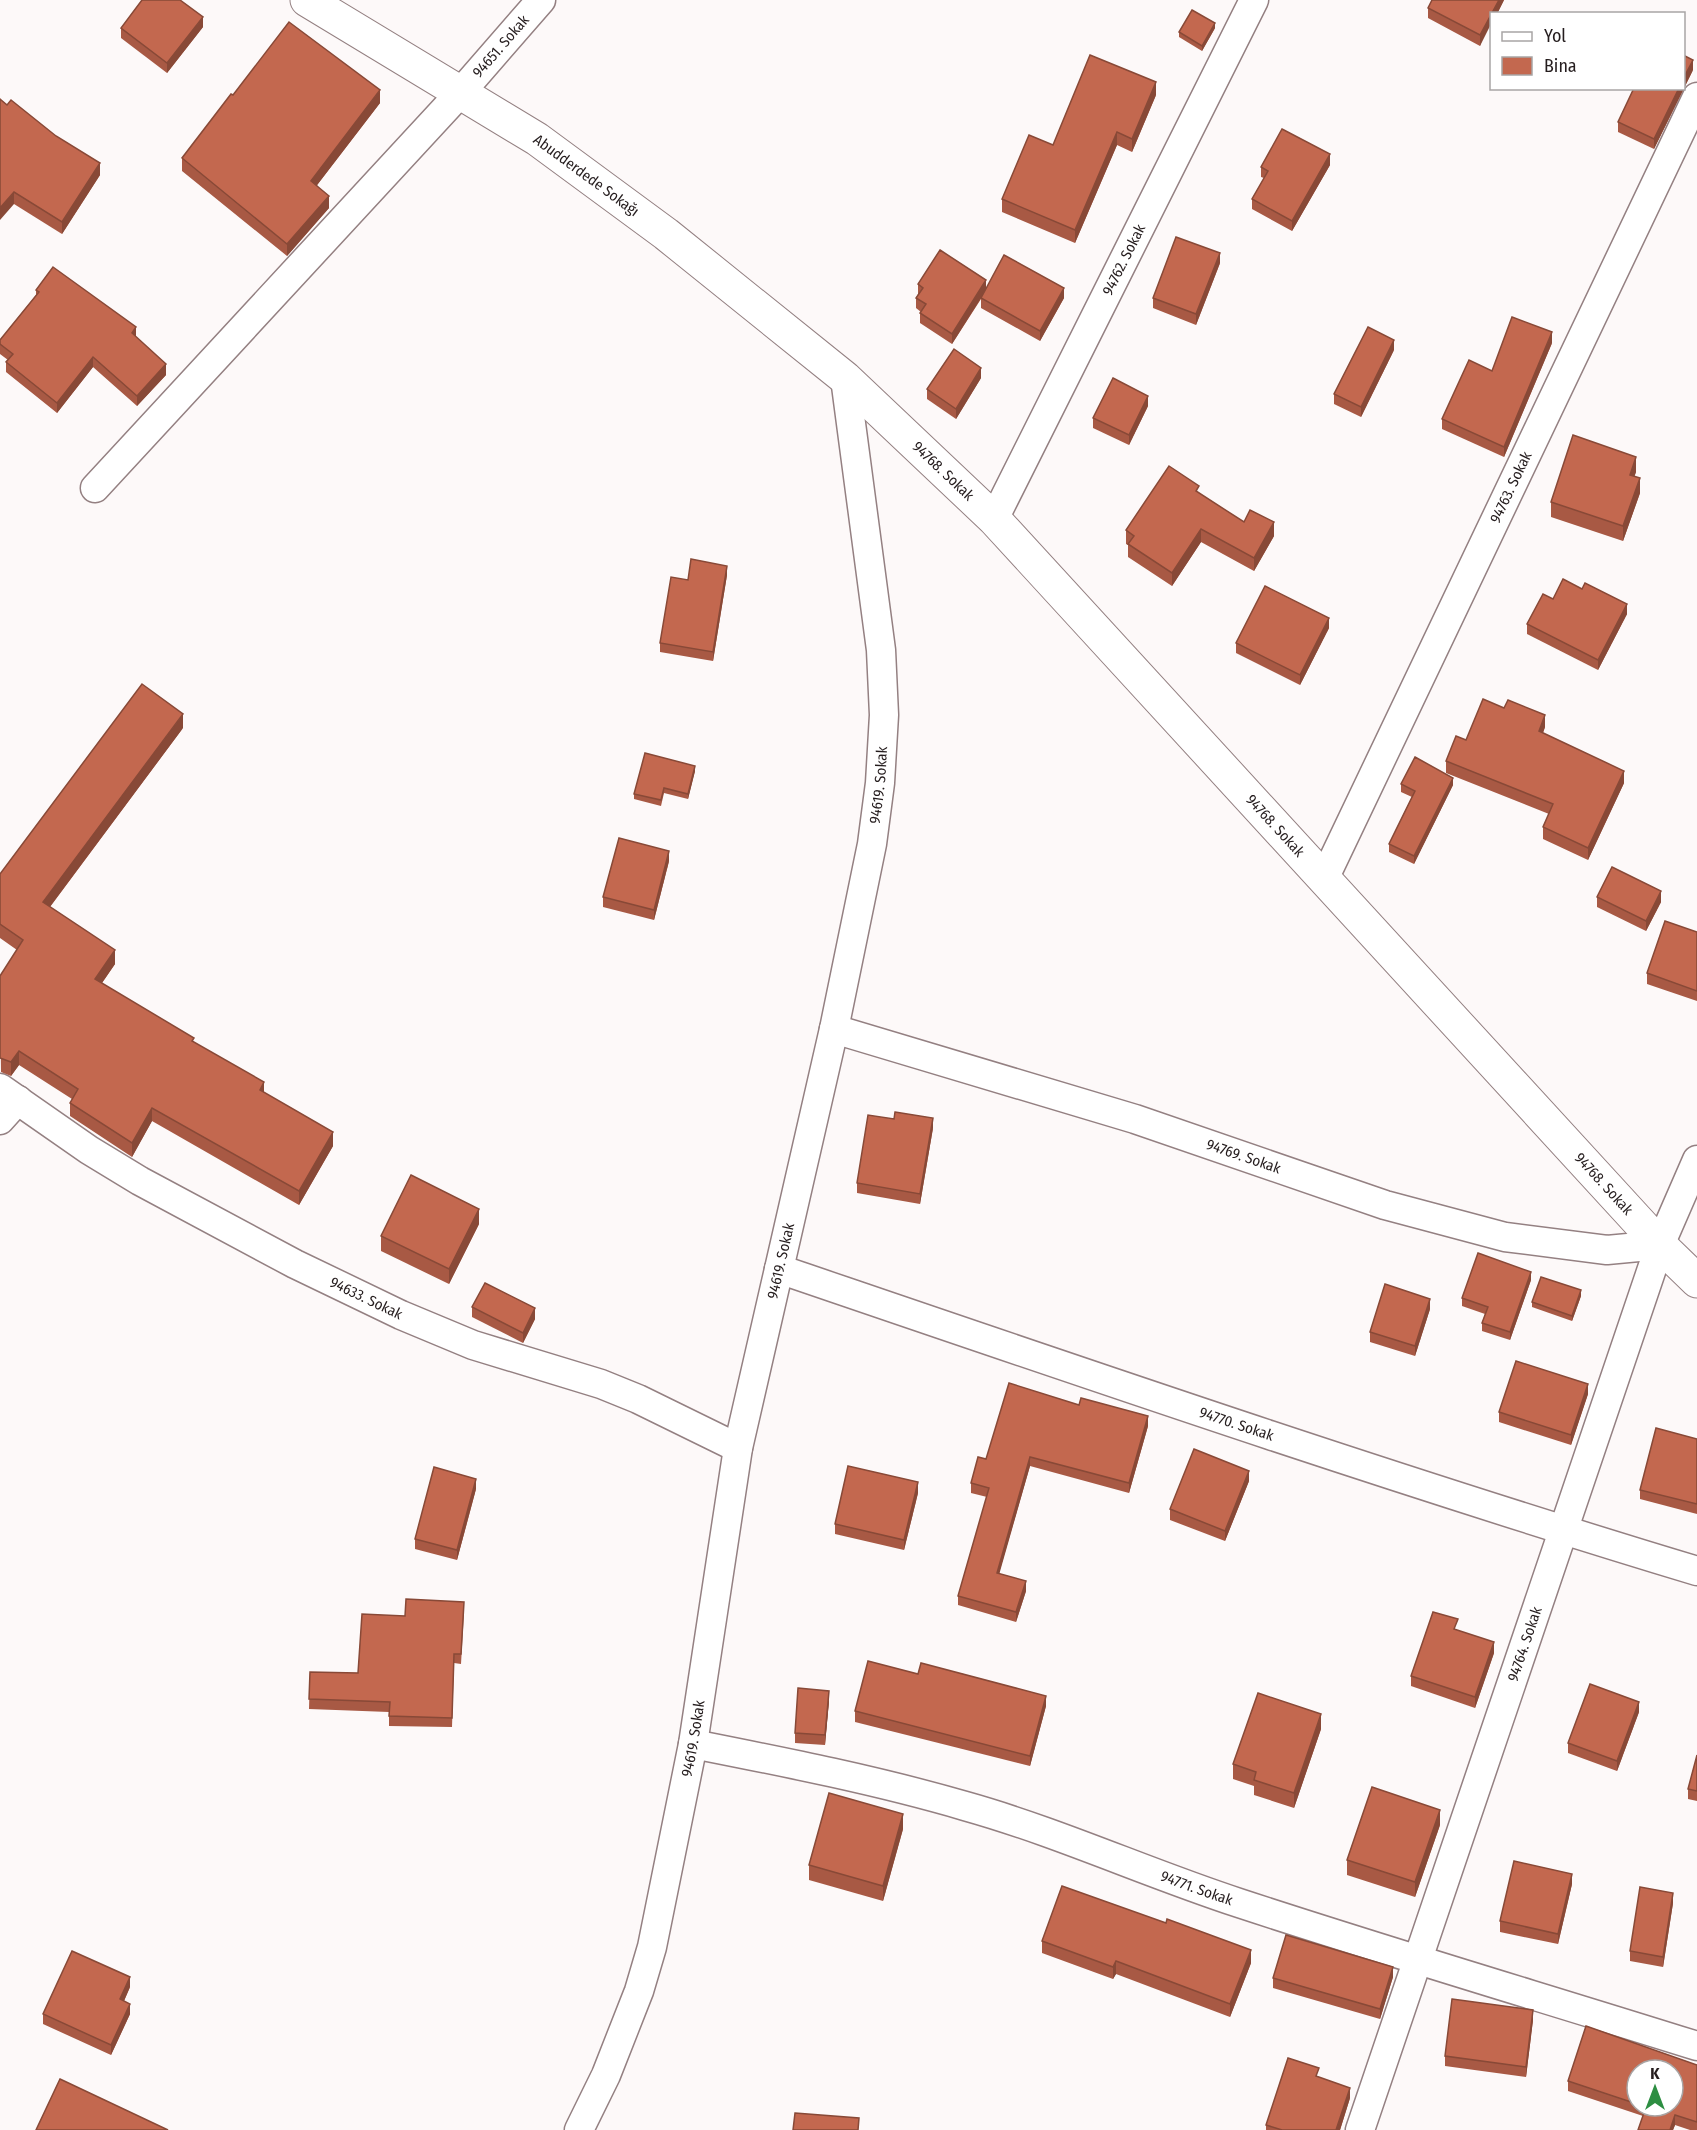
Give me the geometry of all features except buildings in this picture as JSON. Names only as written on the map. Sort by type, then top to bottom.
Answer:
[{"type":"street","name":"Abudderdede Sokağı","points":[[307,0],[537,139],[601,184],[845,378]]},
{"type":"street","name":"94651. Sokak","points":[[95,488],[461,92],[541,0]]},
{"type":"street","name":"94762. Sokak","points":[[994,519],[1254,0]]},
{"type":"street","name":"94763. Sokak","points":[[1324,879],[1697,97]]},
{"type":"street","name":"94768. Sokak","points":[[845,378],[994,519],[1660,1245],[1697,1281]]},
{"type":"street","name":"94619. Sokak","points":[[579,2130],[606,2075],[639,1991],[652,1947],[693,1744],[738,1448],[834,1029],[872,844],[880,783],[884,715],[881,650],[876,597],[845,378]]},
{"type":"street","name":"94769. Sokak","points":[[834,1029],[1135,1119],[1385,1205],[1494,1234],[1564,1246],[1607,1250],[1660,1245]]},
{"type":"street","name":"94633. Sokak","points":[[6,1103],[140,1180],[295,1264],[401,1315],[473,1345],[601,1384],[638,1399],[738,1448]]},
{"type":"street","name":"94764. Sokak","points":[[1360,2130],[1660,1245],[1697,1160]]},
{"type":"street","name":"94770. Sokak","points":[[779,1269],[1146,1394],[1563,1530],[1697,1571]]},
{"type":"street","name":"94771. Sokak","points":[[693,1744],[832,1772],[965,1806],[1051,1833],[1155,1874],[1240,1904],[1697,2046]]}]
